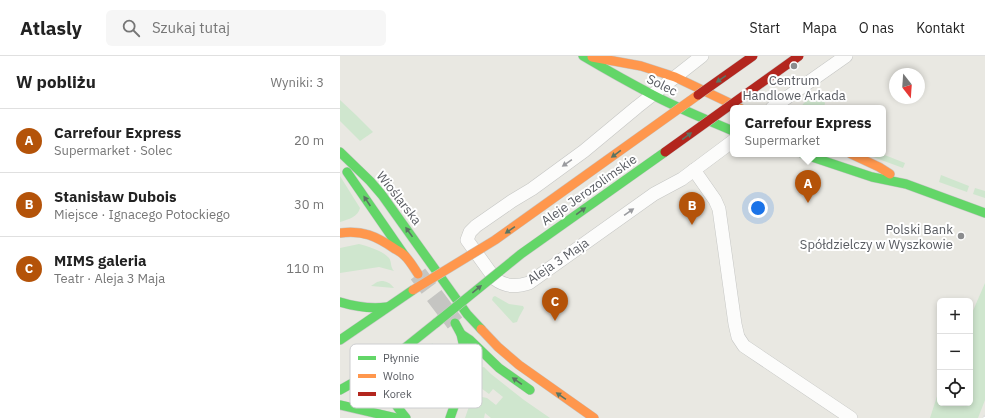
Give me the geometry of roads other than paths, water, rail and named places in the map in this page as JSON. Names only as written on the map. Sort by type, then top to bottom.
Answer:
[{"type":"main road","name":"Solec","points":[[583,56],[652,95],[730,130]]},
{"type":"main road","name":"Solec","points":[[588,56],[641,66],[675,77],[734,105]]},
{"type":"main road","name":"Aleje Jerozolimskie","points":[[340,340],[413,290],[496,240],[753,56]]},
{"type":"main road","name":"Aleje Jerozolimskie","points":[[730,105],[799,56]]},
{"type":"main road","name":"Aleje Jerozolimskie","points":[[410,344],[521,254],[730,105]]},
{"type":"main road","name":"Wioślarska","points":[[340,152],[362,172],[382,194],[467,314],[498,347],[519,365],[594,418]]},
{"type":"main road","points":[[812,157],[872,177],[906,184],[985,213]]},
{"type":"main road","points":[[857,157],[879,167],[906,184]]},
{"type":"main road","points":[[340,163],[418,274]]},
{"type":"main road","points":[[340,233],[354,231],[374,235],[387,242],[405,256]]},
{"type":"main road","points":[[340,302],[364,308],[387,307]]},
{"type":"main road","points":[[454,323],[461,334],[463,344]]},
{"type":"main road","points":[[461,334],[474,344]]},
{"type":"main road","points":[[482,352],[499,368],[540,397]]},
{"type":"main road","name":"Aleje Jerozolimskie","points":[[340,390],[350,385]]},
{"type":"main road","points":[[340,405],[350,407]]},
{"type":"main road","points":[[353,408],[396,418]]},
{"type":"main road","points":[[398,408],[406,418]]},
{"type":"main road","points":[[450,418],[453,408]]},
{"type":"street","points":[[652,95],[702,56]]},
{"type":"street","points":[[776,105],[846,56]]},
{"type":"street","name":"Aleja 3 Maja","points":[[652,95],[584,151],[532,189],[476,226],[470,232],[467,240],[495,279],[501,284],[519,286],[529,283],[654,194],[682,179],[730,143]]},
{"type":"street","points":[[694,170],[715,200],[719,209],[738,337],[744,346],[851,418]]},
{"type":"tunnel","points":[[418,274],[455,323]]},
{"type":"place","name":"Centrum Handlowe Arkada","points":[[794,66]]},
{"type":"place","name":"Carrefour Express","points":[[808,203]]},
{"type":"place","name":"Stanisław Dubois","points":[[692,225]]},
{"type":"place","name":"Polski Bank Spółdzielczy w Wyszkowie","points":[[961,236]]},
{"type":"place","name":"MIMS galeria","points":[[555,321]]}]
